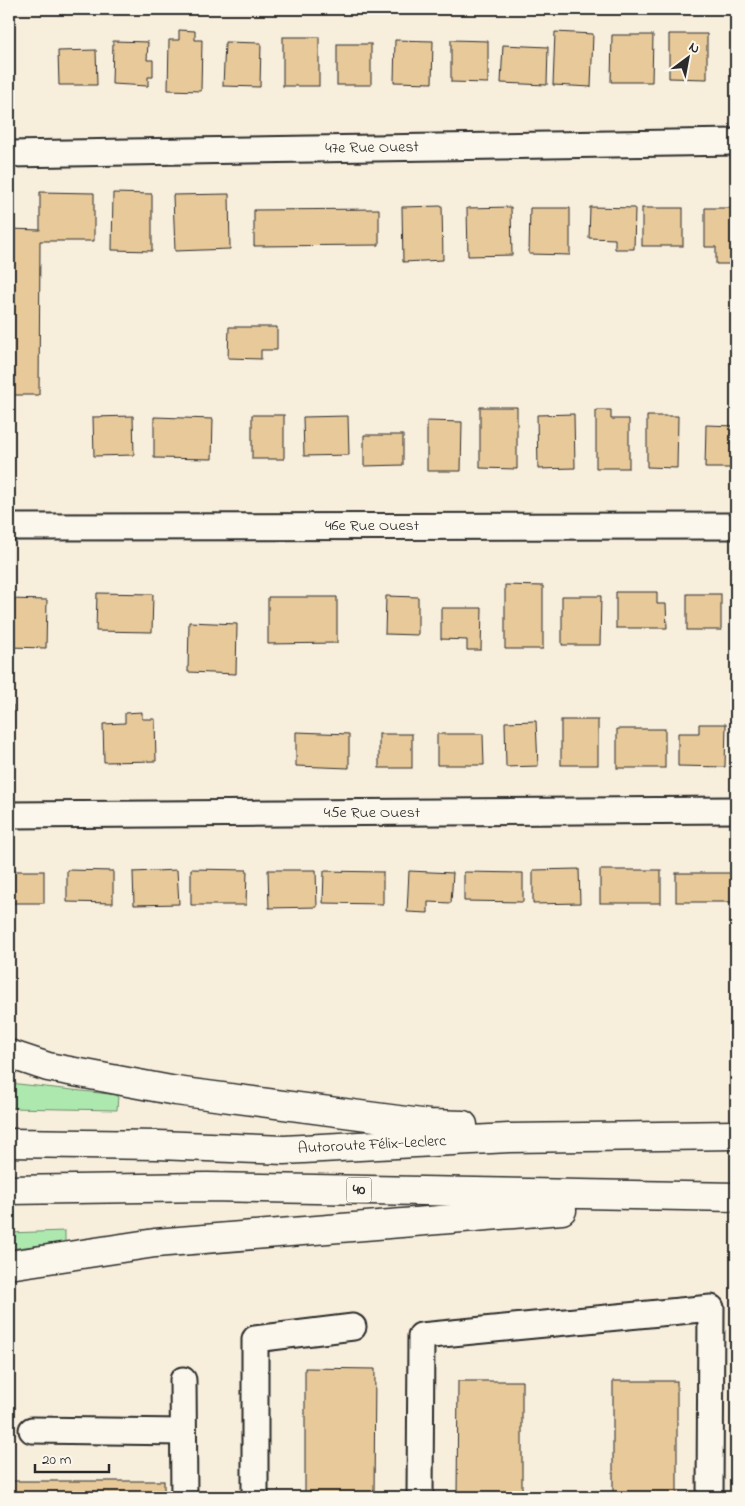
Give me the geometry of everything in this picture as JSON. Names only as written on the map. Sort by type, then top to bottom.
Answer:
[{"type":"highway","points":[[9,1054],[48,1067],[176,1091],[429,1124],[659,1135]]},
{"type":"highway","name":"Autoroute Félix-Leclerc","points":[[9,1143],[158,1145],[284,1150],[509,1138],[736,1135]]},
{"type":"highway","name":"40","points":[[9,1190],[207,1187],[736,1197]]},
{"type":"highway","points":[[9,1265],[155,1243],[709,1197]]},
{"type":"street","name":"47e Rue Ouest","points":[[9,154],[736,142]]},
{"type":"street","name":"46e Rue Ouest","points":[[9,527],[736,526]]},
{"type":"street","name":"45e Rue Ouest","points":[[9,815],[736,810]]},
{"type":"street","points":[[420,1497],[421,1336],[711,1308],[710,1497]]},
{"type":"street","points":[[256,1497],[255,1339],[353,1327]]},
{"type":"street","points":[[183,1380],[184,1497]]},
{"type":"street","points":[[32,1430],[183,1432]]},
{"type":"green space","points":[[9,1083],[118,1095],[117,1110],[9,1108]]},
{"type":"green space","points":[[65,1231],[65,1242],[9,1249],[9,1233]]},
{"type":"building","points":[[179,30],[195,31],[195,40],[202,40],[201,91],[168,90],[169,40],[179,40]]},
{"type":"building","points":[[555,32],[593,34],[591,87],[553,85]]},
{"type":"building","points":[[9,33],[12,34],[11,85],[9,85]]},
{"type":"building","points":[[669,34],[707,34],[707,79],[669,78]]},
{"type":"building","points":[[612,35],[653,35],[652,82],[611,82]]},
{"type":"building","points":[[283,37],[319,37],[319,86],[283,86]]},
{"type":"building","points":[[395,40],[433,41],[432,83],[394,82]]},
{"type":"building","points":[[451,40],[488,41],[488,83],[451,82]]},
{"type":"building","points":[[113,41],[148,42],[147,60],[153,60],[153,77],[148,77],[148,86],[112,84]]},
{"type":"building","points":[[225,42],[261,43],[260,87],[223,86]]},
{"type":"building","points":[[337,44],[371,44],[371,85],[337,85]]},
{"type":"building","points":[[503,45],[548,47],[547,85],[501,83]]},
{"type":"building","points":[[96,50],[97,85],[59,85],[58,51]]},
{"type":"building","points":[[40,192],[94,193],[94,241],[40,241],[39,395],[9,395],[9,229],[40,230]]},
{"type":"building","points":[[113,193],[152,194],[152,251],[112,250]]},
{"type":"building","points":[[229,194],[230,249],[175,251],[173,195]]},
{"type":"building","points":[[442,206],[443,260],[403,262],[402,207]]},
{"type":"building","points":[[511,207],[512,255],[468,256],[467,208]]},
{"type":"building","points":[[590,207],[635,208],[634,249],[615,249],[615,239],[589,238]]},
{"type":"building","points":[[530,208],[570,208],[570,255],[529,254]]},
{"type":"building","points":[[642,208],[683,208],[683,246],[642,246]]},
{"type":"building","points":[[705,208],[736,208],[736,264],[716,264],[716,247],[705,247]]},
{"type":"building","points":[[379,209],[379,245],[254,246],[254,210]]},
{"type":"building","points":[[229,327],[277,327],[277,350],[261,350],[261,359],[228,358]]},
{"type":"building","points":[[480,407],[517,407],[517,469],[480,468]]},
{"type":"building","points":[[596,410],[611,410],[611,419],[629,419],[629,468],[596,468]]},
{"type":"building","points":[[574,414],[575,468],[538,469],[537,415]]},
{"type":"building","points":[[252,415],[284,415],[284,459],[252,459]]},
{"type":"building","points":[[133,416],[134,455],[94,456],[93,417]]},
{"type":"building","points":[[348,416],[349,455],[304,456],[303,417]]},
{"type":"building","points":[[647,416],[678,416],[677,468],[647,467]]},
{"type":"building","points":[[154,417],[213,419],[212,459],[154,458]]},
{"type":"building","points":[[427,421],[462,422],[461,471],[427,471]]},
{"type":"building","points":[[706,425],[736,426],[736,468],[705,468]]},
{"type":"building","points":[[364,435],[403,435],[403,465],[364,466]]},
{"type":"building","points":[[505,585],[543,586],[543,649],[505,649]]},
{"type":"building","points":[[616,592],[657,592],[657,604],[666,604],[667,628],[616,628]]},
{"type":"building","points":[[97,593],[153,594],[152,632],[96,631]]},
{"type":"building","points":[[687,594],[721,594],[721,630],[687,630]]},
{"type":"building","points":[[386,596],[418,597],[418,635],[385,634]]},
{"type":"building","points":[[562,596],[601,596],[600,645],[562,645]]},
{"type":"building","points":[[268,597],[337,597],[337,643],[268,644]]},
{"type":"building","points":[[9,599],[47,600],[46,648],[9,647]]},
{"type":"building","points":[[441,608],[482,608],[481,650],[467,650],[467,640],[441,639]]},
{"type":"building","points":[[189,622],[237,624],[236,674],[188,672]]},
{"type":"building","points":[[9,705],[13,705],[14,755],[9,755]]},
{"type":"building","points":[[142,712],[142,719],[155,719],[156,761],[104,762],[103,724],[125,723],[125,713]]},
{"type":"building","points":[[561,720],[598,720],[598,765],[561,765]]},
{"type":"building","points":[[536,721],[538,766],[506,767],[505,722]]},
{"type":"building","points":[[699,724],[726,724],[725,767],[678,766],[678,733],[699,733]]},
{"type":"building","points":[[617,729],[665,729],[665,768],[617,768]]},
{"type":"building","points":[[296,732],[349,734],[349,768],[296,766]]},
{"type":"building","points":[[379,734],[412,734],[412,768],[379,768]]},
{"type":"building","points":[[437,734],[483,734],[484,765],[437,765]]},
{"type":"building","points":[[191,869],[247,870],[246,905],[191,905]]},
{"type":"building","points":[[579,869],[580,903],[533,904],[533,870]]},
{"type":"building","points":[[67,870],[113,871],[113,903],[67,902]]},
{"type":"building","points":[[177,870],[179,904],[134,905],[133,872]]},
{"type":"building","points":[[268,870],[316,870],[317,907],[269,908]]},
{"type":"building","points":[[600,870],[661,870],[661,903],[600,903]]},
{"type":"building","points":[[9,871],[44,871],[44,903],[9,903]]},
{"type":"building","points":[[324,871],[383,872],[383,904],[323,903]]},
{"type":"building","points":[[409,871],[453,873],[451,903],[428,902],[428,913],[407,912]]},
{"type":"building","points":[[464,872],[523,873],[523,902],[464,901]]},
{"type":"building","points":[[676,873],[736,873],[736,902],[676,902]]},
{"type":"building","points":[[305,1368],[375,1369],[374,1497],[305,1497]]},
{"type":"building","points":[[458,1381],[522,1381],[522,1497],[457,1497]]},
{"type":"building","points":[[613,1381],[677,1381],[677,1497],[613,1497]]},
{"type":"building","points":[[9,1481],[164,1481],[164,1497],[9,1497]]}]
